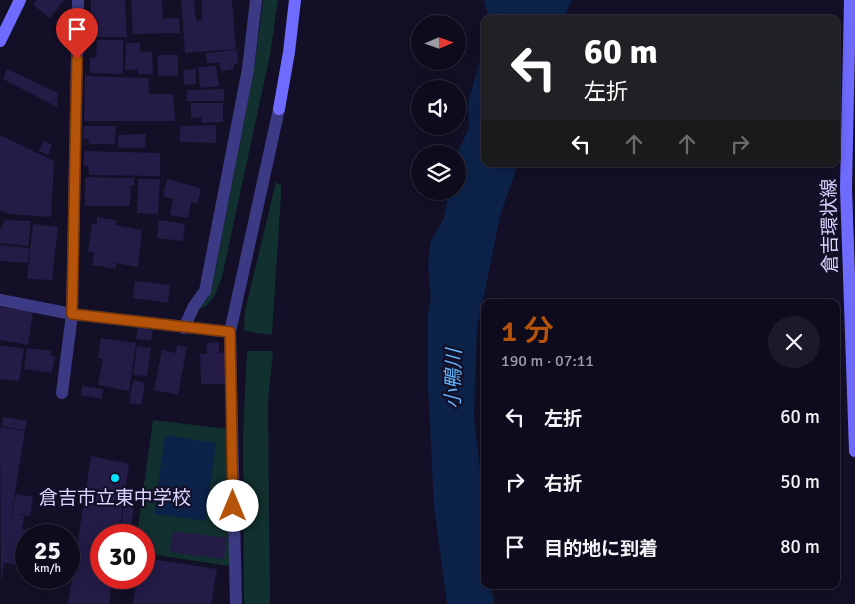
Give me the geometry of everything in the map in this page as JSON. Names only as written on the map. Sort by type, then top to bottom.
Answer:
[{"type":"main road","points":[[0,41],[20,0]]},
{"type":"main road","points":[[279,109],[289,52],[295,0]]},
{"type":"main road","name":"倉吉環状線","points":[[850,0],[846,188],[855,451]]},
{"type":"street","points":[[62,393],[72,314],[78,0]]},
{"type":"street","points":[[184,328],[194,306],[205,291],[246,78],[256,0]]},
{"type":"street","points":[[236,604],[230,332],[279,109]]},
{"type":"street","points":[[0,300],[72,314],[230,332]]},
{"type":"green space","points":[[263,0],[278,0],[270,55],[222,277],[210,302],[197,309],[207,300],[212,288],[255,63]]},
{"type":"green space","points":[[276,182],[281,185],[281,194],[272,335],[244,331],[245,311]]},
{"type":"green space","points":[[247,351],[273,351],[268,401],[270,604],[244,604],[243,435]]},
{"type":"green space","points":[[153,420],[228,429],[229,566],[155,555],[155,524],[139,524]]},
{"type":"water","points":[[484,0],[572,0],[565,15],[488,15]]},
{"type":"water","name":"小鴨川","points":[[481,57],[481,167],[517,167],[500,216],[483,299],[481,299],[477,330],[474,418],[481,475],[481,589],[492,589],[494,604],[447,604],[434,506],[428,385],[428,314],[431,299],[428,265],[430,243],[444,218],[447,200],[466,200],[466,145],[461,145],[469,128],[468,102]]},
{"type":"water","points":[[165,435],[216,443],[205,521],[154,514]]},
{"type":"building","points":[[36,0],[64,0],[50,18],[33,5]]},
{"type":"building","points":[[91,0],[125,0],[127,37],[90,37]]},
{"type":"building","points":[[131,0],[162,0],[163,19],[179,18],[180,33],[133,34]]},
{"type":"building","points":[[181,0],[194,0],[196,21],[202,20],[202,0],[232,0],[236,49],[185,53]]},
{"type":"building","points":[[97,40],[123,40],[123,74],[90,73],[90,58],[96,57]]},
{"type":"building","points":[[126,43],[140,43],[140,51],[152,52],[153,74],[138,74],[138,69],[125,70]]},
{"type":"building","points":[[237,50],[238,64],[234,64],[234,69],[221,71],[219,63],[207,63],[206,53]]},
{"type":"building","points":[[158,55],[178,55],[178,76],[158,76]]},
{"type":"building","points":[[216,66],[219,86],[200,88],[198,67]]},
{"type":"building","points":[[7,69],[58,93],[57,107],[3,79]]},
{"type":"building","points":[[196,69],[196,84],[184,85],[183,70]]},
{"type":"building","points":[[85,76],[148,78],[149,94],[173,94],[175,121],[84,121]]},
{"type":"building","points":[[224,89],[224,101],[187,101],[187,90]]},
{"type":"building","points":[[191,103],[223,103],[223,122],[201,123],[201,117],[191,118]]},
{"type":"building","points":[[216,125],[216,143],[180,142],[180,126]]},
{"type":"building","points":[[84,126],[116,126],[115,144],[89,144],[88,139],[83,139]]},
{"type":"building","points":[[146,134],[145,148],[118,148],[118,135]]},
{"type":"building","points":[[0,135],[54,161],[51,217],[8,214],[0,210]]},
{"type":"building","points":[[44,141],[52,145],[48,155],[39,151]]},
{"type":"building","points":[[84,151],[160,153],[160,176],[89,175],[88,166],[84,166]]},
{"type":"building","points":[[85,177],[134,178],[135,186],[131,185],[130,206],[85,206]]},
{"type":"building","points":[[138,179],[160,179],[158,214],[137,213]]},
{"type":"building","points":[[167,179],[201,188],[198,203],[191,202],[188,218],[170,215],[173,199],[163,196]]},
{"type":"building","points":[[97,217],[116,220],[115,225],[142,230],[138,267],[116,263],[116,269],[92,265],[94,253],[88,252],[92,223],[97,224]]},
{"type":"building","points":[[5,220],[31,221],[28,246],[0,243],[0,230]]},
{"type":"building","points":[[159,220],[185,224],[183,241],[157,238]]},
{"type":"building","points":[[33,224],[58,227],[52,280],[27,279]]},
{"type":"building","points":[[0,245],[29,248],[28,263],[0,261]]},
{"type":"building","points":[[135,281],[170,285],[168,303],[133,298]]},
{"type":"building","points":[[0,307],[33,312],[28,345],[0,340]]},
{"type":"building","points":[[138,327],[153,330],[151,341],[136,339]]},
{"type":"building","points":[[101,338],[136,343],[129,391],[98,385],[103,359],[98,358]]},
{"type":"building","points":[[219,342],[219,353],[226,352],[226,384],[201,384],[200,354],[207,354],[206,343]]},
{"type":"building","points":[[0,345],[24,349],[19,381],[0,379]]},
{"type":"building","points":[[177,345],[187,347],[178,395],[154,390],[162,350],[176,353]]},
{"type":"building","points":[[137,346],[151,348],[147,376],[133,375]]},
{"type":"building","points":[[27,348],[51,351],[50,355],[55,357],[52,373],[24,369]]},
{"type":"building","points":[[133,380],[145,383],[141,405],[129,403]]},
{"type":"building","points":[[82,386],[103,389],[102,399],[81,395]]},
{"type":"building","points":[[3,417],[27,421],[25,430],[1,426]]},
{"type":"building","points":[[0,427],[25,431],[10,524],[16,494],[33,497],[30,516],[16,514],[24,516],[23,524],[15,524],[15,564],[4,563],[1,584]]},
{"type":"building","points":[[91,456],[129,464],[121,524],[90,524],[90,589],[111,589],[109,604],[68,604],[70,589],[80,589],[80,527]]},
{"type":"building","points":[[124,505],[134,507],[132,524],[121,524]]},
{"type":"building","points":[[173,531],[227,538],[224,559],[170,552]]},
{"type":"building","points":[[155,560],[217,569],[211,604],[133,604],[135,589],[155,589]]},
{"type":"place","name":"倉吉市立東中学校","points":[[115,478]]},
{"type":"route","points":[[77,59],[72,314],[230,332],[232,348],[233,506]]}]
